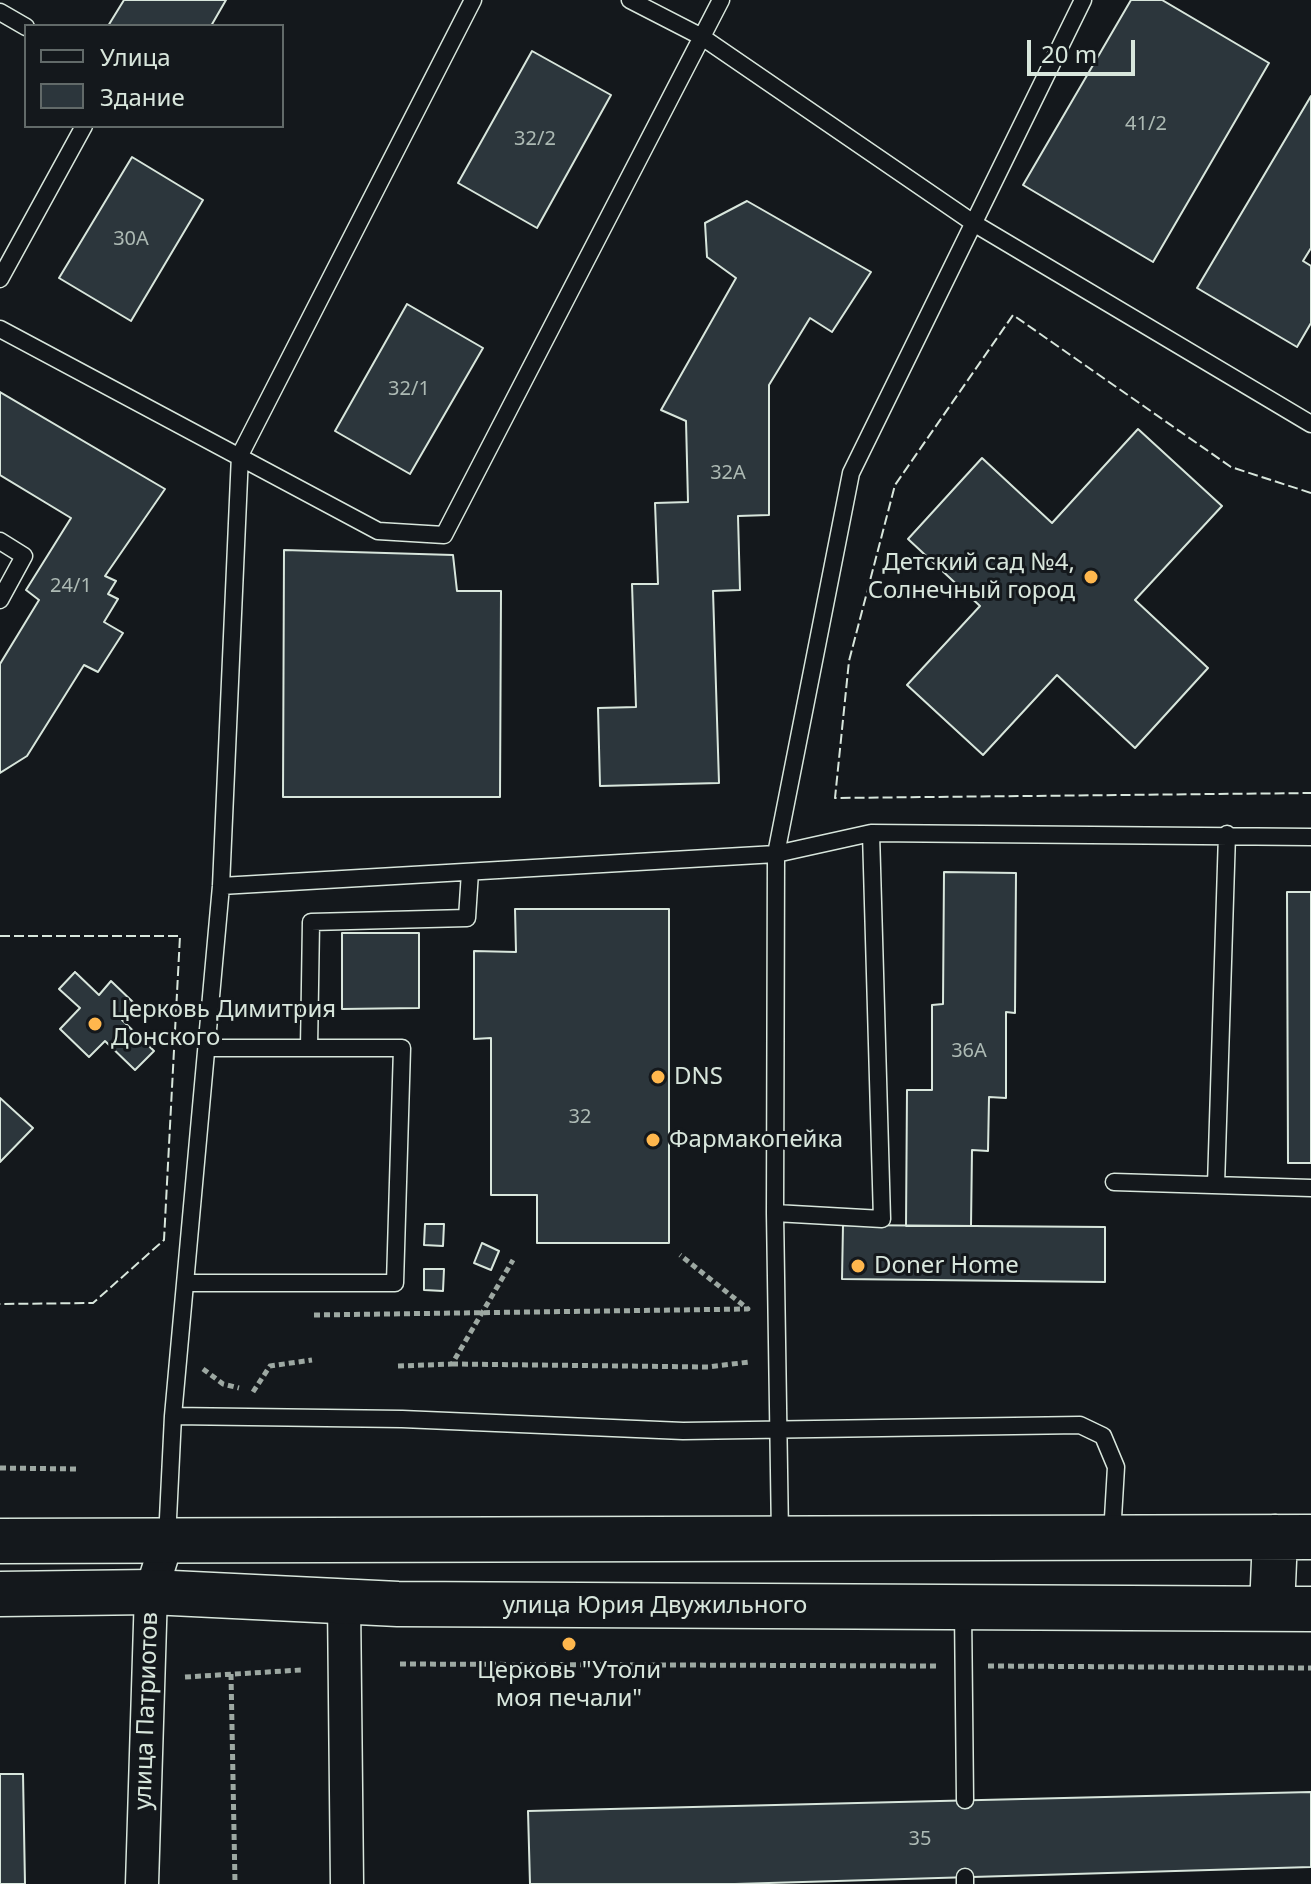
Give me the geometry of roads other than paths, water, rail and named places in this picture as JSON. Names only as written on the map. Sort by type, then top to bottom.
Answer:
[{"type":"street","points":[[0,1541],[780,1535],[1293,1537],[1292,1609]]},
{"type":"street","name":"улица Патриотов","points":[[142,1884],[151,1592],[167,1541]]},
{"type":"street","name":"улица Юрия Двужильного","points":[[0,1594],[151,1592],[344,1601],[1292,1609]]},
{"type":"street","points":[[344,1601],[347,1884]]},
{"type":"lane","points":[[167,1541],[173,1416],[221,886],[240,455],[473,0]]},
{"type":"lane","points":[[630,0],[702,37],[975,224],[1306,422],[1311,403]]},
{"type":"lane","points":[[0,329],[378,531],[444,535],[721,0]]},
{"type":"lane","points":[[780,1535],[775,1213],[776,854],[851,473],[1083,0]]},
{"type":"lane","points":[[0,12],[24,26]]},
{"type":"lane","points":[[0,279],[83,128]]},
{"type":"lane","points":[[0,541],[24,556],[0,600]]},
{"type":"lane","points":[[221,886],[776,854],[871,833],[1311,837]]},
{"type":"lane","points":[[775,1213],[882,1219],[871,833]]},
{"type":"lane","points":[[1216,1185],[1227,834]]},
{"type":"lane","points":[[309,1048],[311,922],[467,918],[470,872]]},
{"type":"lane","points":[[185,1283],[395,1283],[402,1048],[207,1048]]},
{"type":"lane","points":[[1114,1182],[1311,1188]]},
{"type":"lane","points":[[173,1416],[402,1419],[683,1431],[1080,1425],[1103,1436],[1116,1467],[1112,1537]]},
{"type":"lane","points":[[963,1608],[965,1800]]},
{"type":"place","name":"Детский сад №4, Солнечный город","points":[[1091,577]]},
{"type":"place","name":"Церковь Димитрия Донского","points":[[95,1024]]},
{"type":"place","name":"DNS","points":[[658,1077]]},
{"type":"place","name":"Фармакопейка","points":[[653,1140]]},
{"type":"place","name":"Doner Home","points":[[858,1266]]},
{"type":"place","name":"Церковь \"Утоли моя печали\"","points":[[569,1644]]}]
